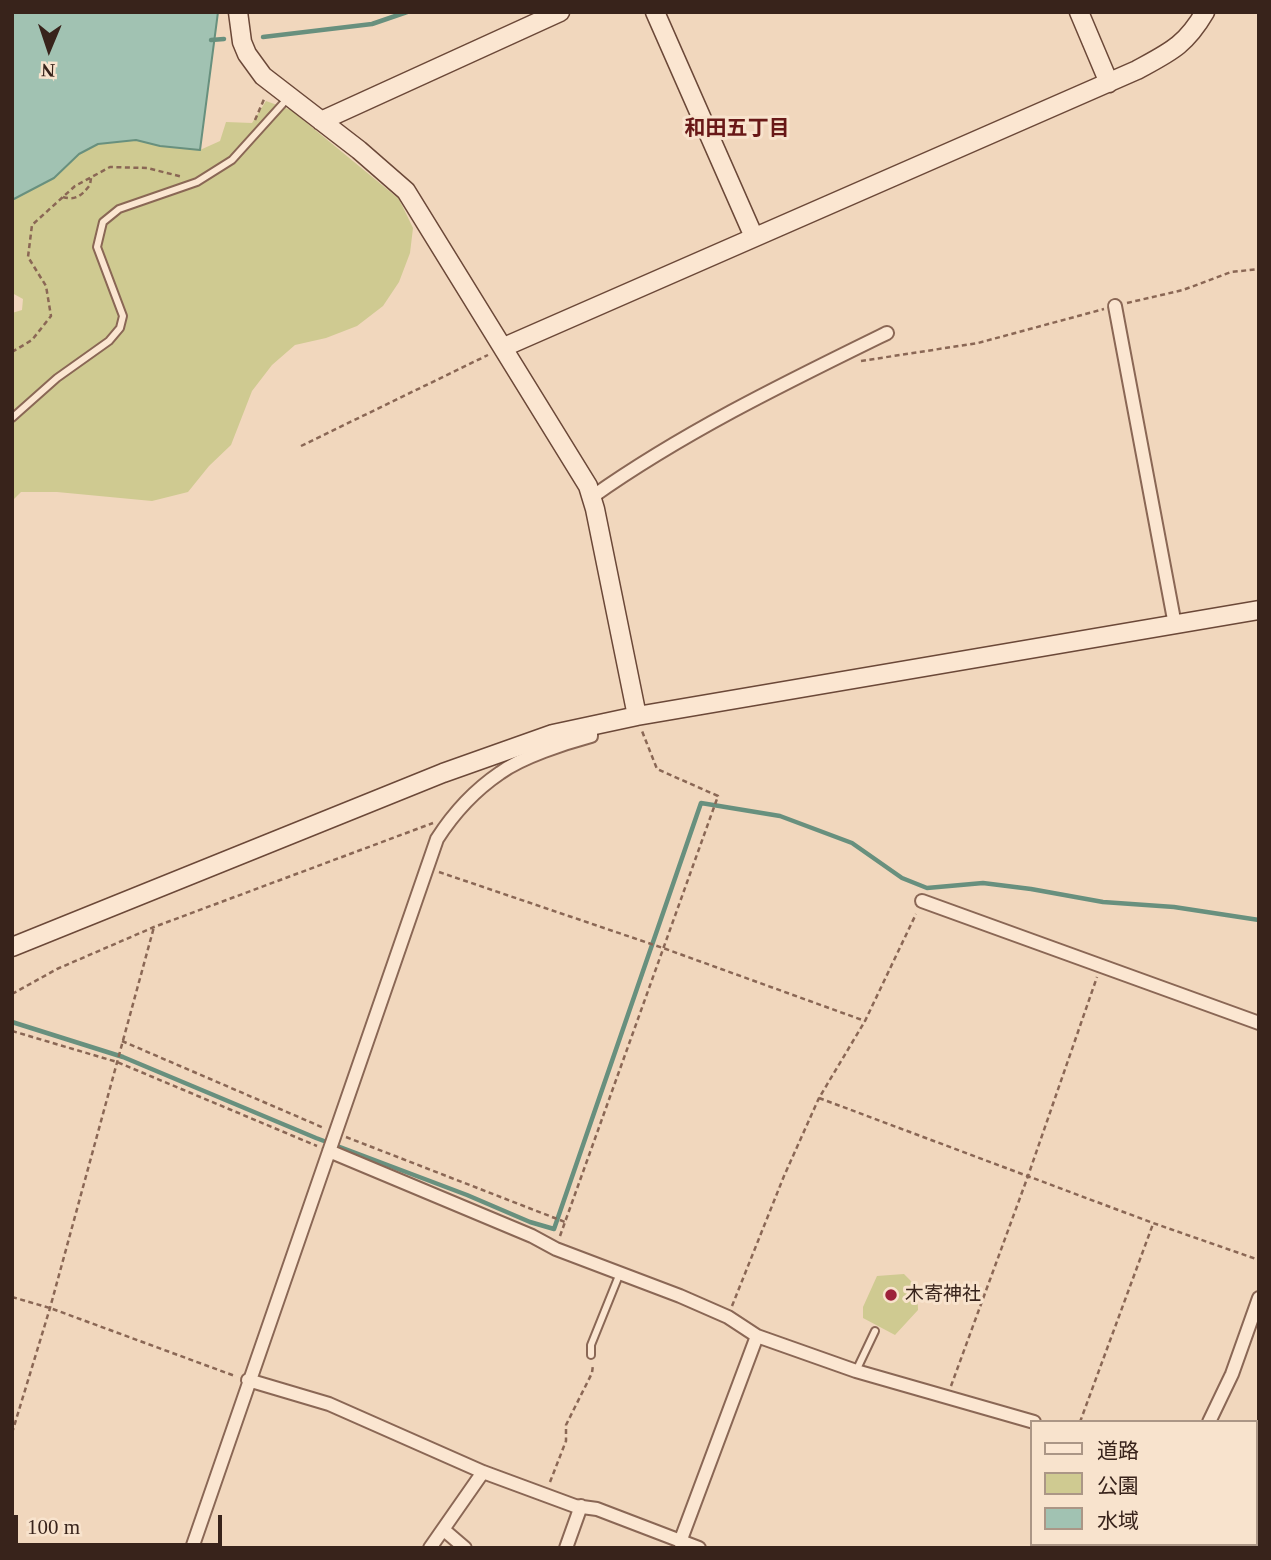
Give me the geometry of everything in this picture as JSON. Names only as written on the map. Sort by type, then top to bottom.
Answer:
[{"type":"street","points":[[239,12],[242,42],[263,76],[406,191],[588,486],[637,716]]},
{"type":"street","points":[[321,121],[560,12]]},
{"type":"street","points":[[655,12],[754,237]]},
{"type":"street","points":[[1079,12],[1109,83]]},
{"type":"street","points":[[504,347],[1109,83],[1178,47],[1193,32],[1205,12]]},
{"type":"street","points":[[1115,306],[1175,625]]},
{"type":"street","points":[[592,498],[634,468],[758,396],[887,333]]},
{"type":"street","points":[[12,947],[443,773],[552,734],[637,716],[1259,610]]},
{"type":"street","points":[[192,1548],[437,839],[453,815],[502,772],[558,745],[591,736],[591,727]]},
{"type":"street","points":[[922,901],[1259,1023]]},
{"type":"street","points":[[329,1151],[532,1236],[556,1249],[728,1317],[757,1336],[856,1371],[1030,1421]]},
{"type":"street","points":[[1210,1420],[1231,1374],[1259,1298]]},
{"type":"street","points":[[680,1542],[757,1336]]},
{"type":"street","points":[[248,1381],[329,1404],[483,1472],[547,1495],[597,1509],[699,1548]]},
{"type":"street","points":[[430,1548],[483,1472]]},
{"type":"street","points":[[566,1548],[581,1506]]},
{"type":"street","points":[[444,1530],[465,1548]]},
{"type":"lane","points":[[12,418],[57,378],[109,341],[120,328],[123,316],[97,247],[103,222],[119,209],[197,182],[232,160],[289,97]]},
{"type":"lane","points":[[591,1355],[591,1345],[620,1273]]},
{"type":"lane","points":[[856,1371],[875,1331]]},
{"type":"path","points":[[257,133],[255,119],[271,82]]},
{"type":"path","points":[[12,352],[32,340],[51,316],[46,286],[28,257],[32,225],[75,186],[110,167],[147,168],[197,182]]},
{"type":"path","points":[[63,197],[70,200],[78,198],[90,186],[91,178]]},
{"type":"path","points":[[859,361],[978,343],[1183,290],[1231,272],[1259,269]]},
{"type":"path","points":[[301,446],[504,347]]},
{"type":"path","points":[[556,1249],[718,796],[657,769],[637,716]]},
{"type":"path","points":[[12,995],[57,969],[154,927],[453,815]]},
{"type":"path","points":[[425,868],[663,948],[865,1021]]},
{"type":"path","points":[[728,1317],[784,1176],[819,1098],[865,1021],[922,901]]},
{"type":"path","points":[[12,1433],[50,1308],[154,927]]},
{"type":"path","points":[[947,1396],[1028,1176],[1100,966]]},
{"type":"path","points":[[12,1031],[117,1062],[329,1151]]},
{"type":"path","points":[[819,1098],[1259,1260]]},
{"type":"path","points":[[1081,1420],[1153,1223]]},
{"type":"path","points":[[12,1297],[50,1308],[248,1381]]},
{"type":"path","points":[[547,1495],[566,1441],[566,1425],[592,1373],[591,1355]]},
{"type":"green space","points":[[266,101],[291,110],[399,199],[413,228],[410,253],[399,282],[383,306],[357,326],[326,338],[295,345],[272,365],[252,391],[231,445],[188,492],[152,501],[57,492],[21,492],[12,501],[12,313],[22,310],[23,299],[12,293],[12,200],[54,178],[79,154],[98,144],[136,140],[160,146],[200,150],[220,141],[226,122],[252,123]]},
{"type":"green space","points":[[904,1274],[917,1287],[918,1310],[895,1335],[863,1318],[863,1307],[877,1276]]},
{"type":"water","points":[[12,12],[218,12],[200,150],[160,146],[136,140],[98,144],[79,154],[54,178],[12,200]]},
{"type":"waterway","points":[[263,37],[372,24],[407,12]]},
{"type":"waterway","points":[[211,40],[224,39]]},
{"type":"waterway","points":[[12,1022],[123,1057],[316,1138],[554,1229],[701,803],[780,816],[852,843],[902,878],[927,888],[983,883],[1103,902],[1174,907],[1259,920]]},
{"type":"place","name":"木寄神社","points":[[891,1295]]},
{"type":"district","name":"和田五丁目","points":[[737,130]]}]
